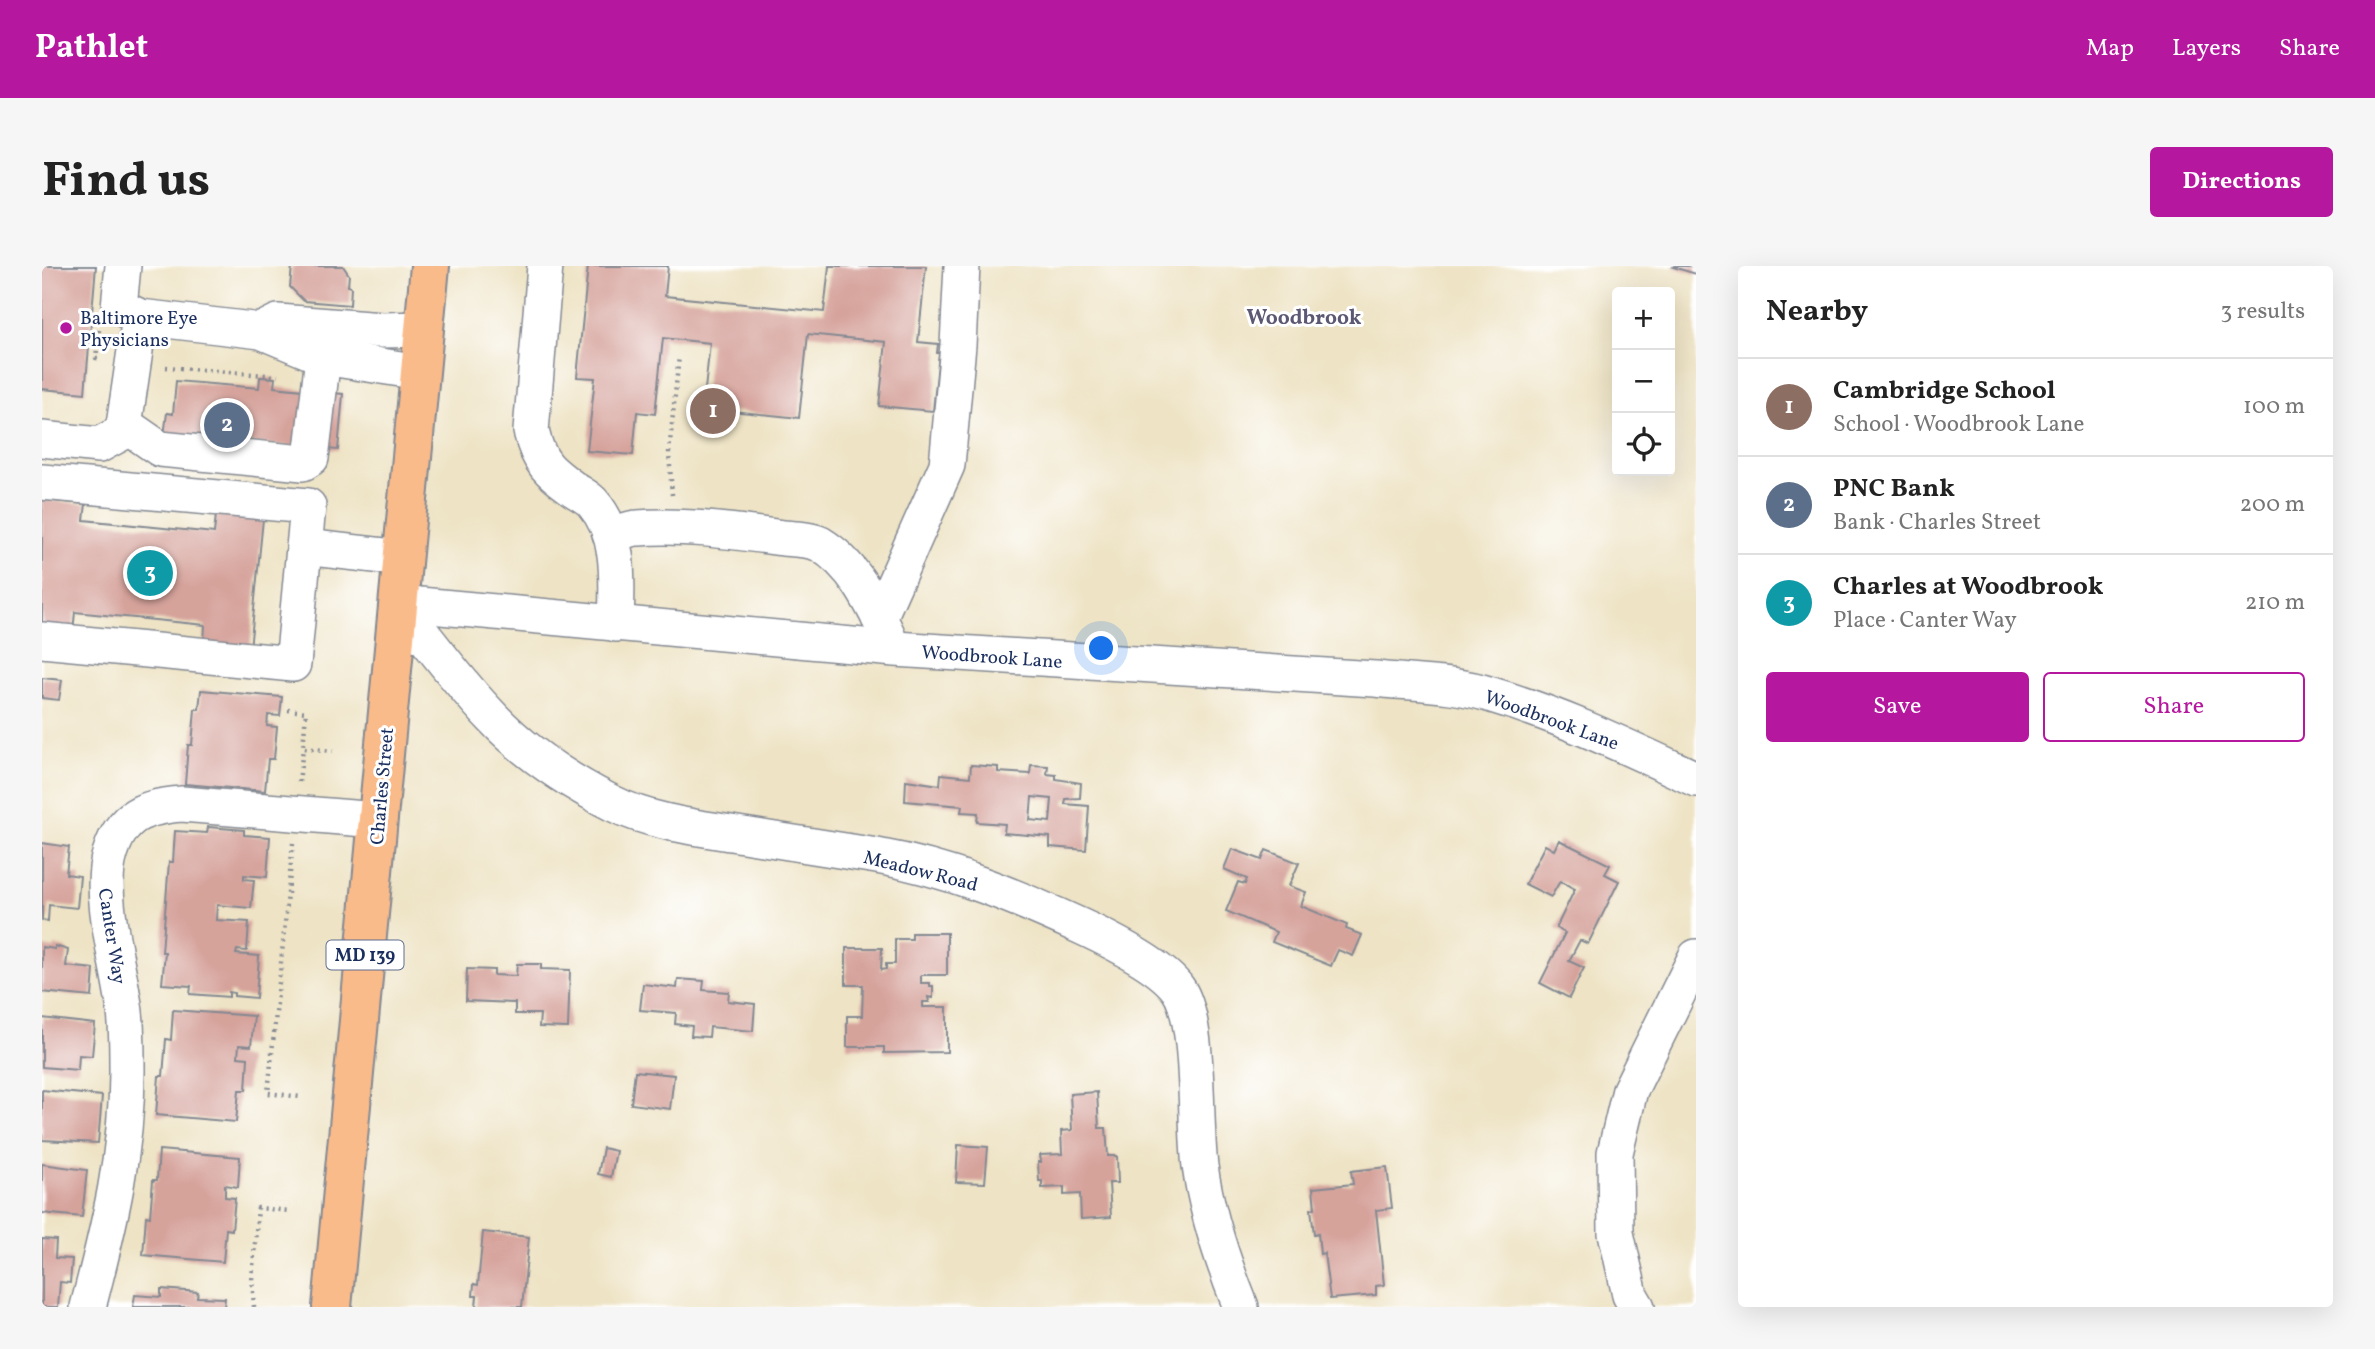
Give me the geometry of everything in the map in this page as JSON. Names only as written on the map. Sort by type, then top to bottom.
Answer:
[{"type":"main road","name":"Charles Street","points":[[332,1307],[430,266]]},
{"type":"street","points":[[123,266],[119,307],[140,317],[261,331],[323,357],[420,372]]},
{"type":"street","points":[[545,266],[531,431],[535,449],[549,471],[593,503],[612,535],[618,569],[616,624]]},
{"type":"street","points":[[879,618],[947,465],[962,266]]},
{"type":"street","points":[[42,439],[99,445],[122,432],[140,317]]},
{"type":"street","points":[[261,331],[278,322],[382,330],[424,329]]},
{"type":"street","points":[[124,424],[160,449],[303,463],[311,458],[323,357]]},
{"type":"street","points":[[42,482],[308,506],[293,664],[42,640]]},
{"type":"street","points":[[612,535],[635,528],[668,528],[743,532],[816,542],[840,560],[872,600],[895,649]]},
{"type":"street","points":[[304,547],[402,558]]},
{"type":"street","name":"Woodbrook Lane","points":[[398,603],[895,649],[1375,679],[1454,688],[1490,694],[1591,730],[1696,779]]},
{"type":"street","name":"Meadow Road","points":[[398,603],[492,718],[533,754],[569,780],[615,805],[701,828],[879,857],[961,878],[1004,892],[1105,938],[1155,968],[1178,989],[1188,1009],[1199,1161],[1207,1212],[1222,1261],[1241,1307]]},
{"type":"street","name":"Canter Way","points":[[88,1307],[116,1192],[126,1115],[125,1013],[104,877],[121,828],[139,812],[156,806],[182,804],[377,820]]},
{"type":"street","points":[[1637,1307],[1630,1295],[1616,1233],[1615,1153],[1630,1090],[1696,957]]},
{"type":"path","points":[[668,528],[672,490],[669,453],[679,356]]},
{"type":"path","points":[[288,710],[306,712],[268,1093],[301,1097]]},
{"type":"path","points":[[303,748],[333,751]]},
{"type":"path","points":[[254,1307],[251,1279],[258,1208],[290,1211]]},
{"type":"building","name":"Baltimore Eye Physicians","points":[[42,266],[96,266],[85,393],[42,389]]},
{"type":"building","points":[[292,266],[343,266],[349,275],[350,305],[304,301],[290,287]]},
{"type":"building","points":[[588,266],[668,266],[665,296],[824,312],[829,266],[926,266],[918,342],[938,344],[933,411],[879,406],[886,342],[808,334],[799,418],[703,408],[710,343],[663,338],[655,414],[637,412],[633,455],[587,451],[595,378],[577,377]]},
{"type":"building","points":[[1674,266],[1696,266],[1696,274],[1673,267]]},
{"type":"building","points":[[260,377],[275,378],[274,387],[343,394],[338,450],[164,436],[167,413],[173,414],[176,381],[259,388]]},
{"type":"building","points":[[42,500],[86,504],[84,520],[214,533],[216,515],[263,519],[250,649],[204,644],[205,625],[75,612],[73,632],[42,629]]},
{"type":"building","points":[[42,678],[62,680],[59,700],[42,698]]},
{"type":"building","points":[[201,690],[282,697],[280,716],[268,715],[267,726],[277,727],[274,759],[268,759],[265,791],[185,784],[188,745],[192,745],[195,709],[199,709]]},
{"type":"building","points":[[971,765],[998,767],[998,772],[1030,774],[1031,765],[1048,766],[1047,774],[1056,775],[1056,779],[1081,783],[1080,798],[1066,799],[1065,804],[1089,806],[1086,850],[1050,847],[1050,837],[1004,833],[1005,824],[977,822],[978,813],[961,812],[962,806],[905,801],[906,780],[940,785],[941,774],[970,777]],"holes":[[[1032,797],[1052,799],[1050,822],[1030,820]]]},
{"type":"building","points":[[208,827],[244,830],[244,835],[270,837],[267,877],[244,875],[244,879],[254,880],[251,908],[217,905],[216,920],[249,922],[247,951],[237,950],[236,954],[259,956],[256,998],[234,996],[234,993],[229,992],[229,997],[190,994],[191,986],[162,984],[169,862],[173,862],[175,831],[207,833]]},
{"type":"building","points":[[1559,840],[1610,865],[1605,874],[1619,881],[1588,944],[1580,940],[1569,961],[1584,968],[1569,998],[1540,983],[1565,933],[1556,928],[1575,889],[1560,881],[1551,897],[1525,884],[1545,845],[1554,850]]},
{"type":"building","points":[[42,843],[69,847],[66,874],[80,876],[77,908],[49,905],[48,921],[42,920]]},
{"type":"building","points":[[1232,849],[1262,860],[1266,850],[1299,863],[1289,886],[1306,892],[1301,906],[1347,925],[1346,929],[1362,935],[1353,956],[1338,950],[1331,966],[1272,942],[1276,932],[1226,911],[1238,882],[1245,884],[1247,879],[1224,869]]},
{"type":"building","points":[[912,933],[947,933],[947,975],[921,975],[921,983],[930,983],[930,986],[933,986],[933,998],[928,997],[929,1002],[923,1002],[923,1007],[947,1007],[947,1052],[884,1053],[884,1047],[847,1047],[847,1016],[862,1016],[863,985],[846,985],[846,948],[882,948],[881,970],[886,969],[886,964],[895,964],[895,939],[912,939]]},
{"type":"building","points":[[55,946],[68,950],[66,966],[94,969],[92,997],[42,992],[42,947],[55,949]]},
{"type":"building","points":[[517,964],[541,964],[541,969],[570,970],[568,1028],[539,1027],[540,1014],[515,1014],[515,1003],[466,1001],[467,969],[494,970],[494,975],[516,976]]},
{"type":"building","points":[[678,979],[704,981],[703,990],[729,992],[728,1001],[755,1004],[753,1031],[710,1027],[709,1037],[691,1036],[692,1026],[675,1024],[676,1013],[640,1010],[643,984],[677,988]]},
{"type":"building","points":[[173,1010],[254,1016],[251,1046],[239,1045],[238,1057],[248,1058],[246,1090],[239,1090],[236,1122],[156,1115],[159,1076],[163,1076],[166,1039],[171,1040]]},
{"type":"building","points":[[42,1018],[95,1024],[92,1056],[79,1055],[78,1070],[42,1067]]},
{"type":"building","points":[[635,1071],[674,1075],[670,1109],[631,1104]]},
{"type":"building","points":[[42,1090],[102,1096],[98,1143],[42,1140]]},
{"type":"building","points":[[1097,1092],[1099,1128],[1106,1128],[1108,1156],[1117,1156],[1118,1183],[1109,1183],[1111,1217],[1081,1219],[1080,1194],[1064,1195],[1064,1187],[1042,1188],[1038,1162],[1041,1162],[1040,1155],[1062,1154],[1061,1131],[1072,1130],[1070,1094]]},
{"type":"building","points":[[958,1145],[988,1147],[985,1183],[956,1182]]},
{"type":"building","points":[[603,1148],[616,1151],[611,1177],[598,1174]]},
{"type":"building","points":[[159,1150],[240,1157],[238,1187],[225,1185],[225,1197],[235,1198],[232,1230],[226,1229],[223,1262],[143,1255],[146,1216],[150,1217]]},
{"type":"building","points":[[42,1164],[87,1170],[82,1217],[42,1213]]},
{"type":"building","points":[[1387,1167],[1392,1208],[1376,1210],[1384,1285],[1376,1286],[1376,1295],[1330,1299],[1324,1253],[1320,1254],[1318,1233],[1314,1234],[1311,1209],[1315,1208],[1313,1188],[1353,1184],[1351,1171]]},
{"type":"building","points":[[483,1232],[529,1237],[522,1307],[476,1307],[474,1284],[478,1285]]},
{"type":"building","points":[[42,1239],[56,1240],[55,1258],[72,1259],[70,1283],[60,1282],[58,1307],[42,1307]]},
{"type":"building","points":[[161,1289],[198,1292],[197,1297],[225,1298],[224,1307],[133,1307],[135,1295],[161,1297]]},
{"type":"place","name":"Baltimore Eye Physicians","points":[[66,328]]},
{"type":"place","name":"Cambridge School","points":[[713,411]]},
{"type":"place","name":"PNC Bank","points":[[227,425]]},
{"type":"place","name":"Charles at Woodbrook","points":[[150,573]]},
{"type":"district","name":"Woodbrook","points":[[1304,317]]}]
